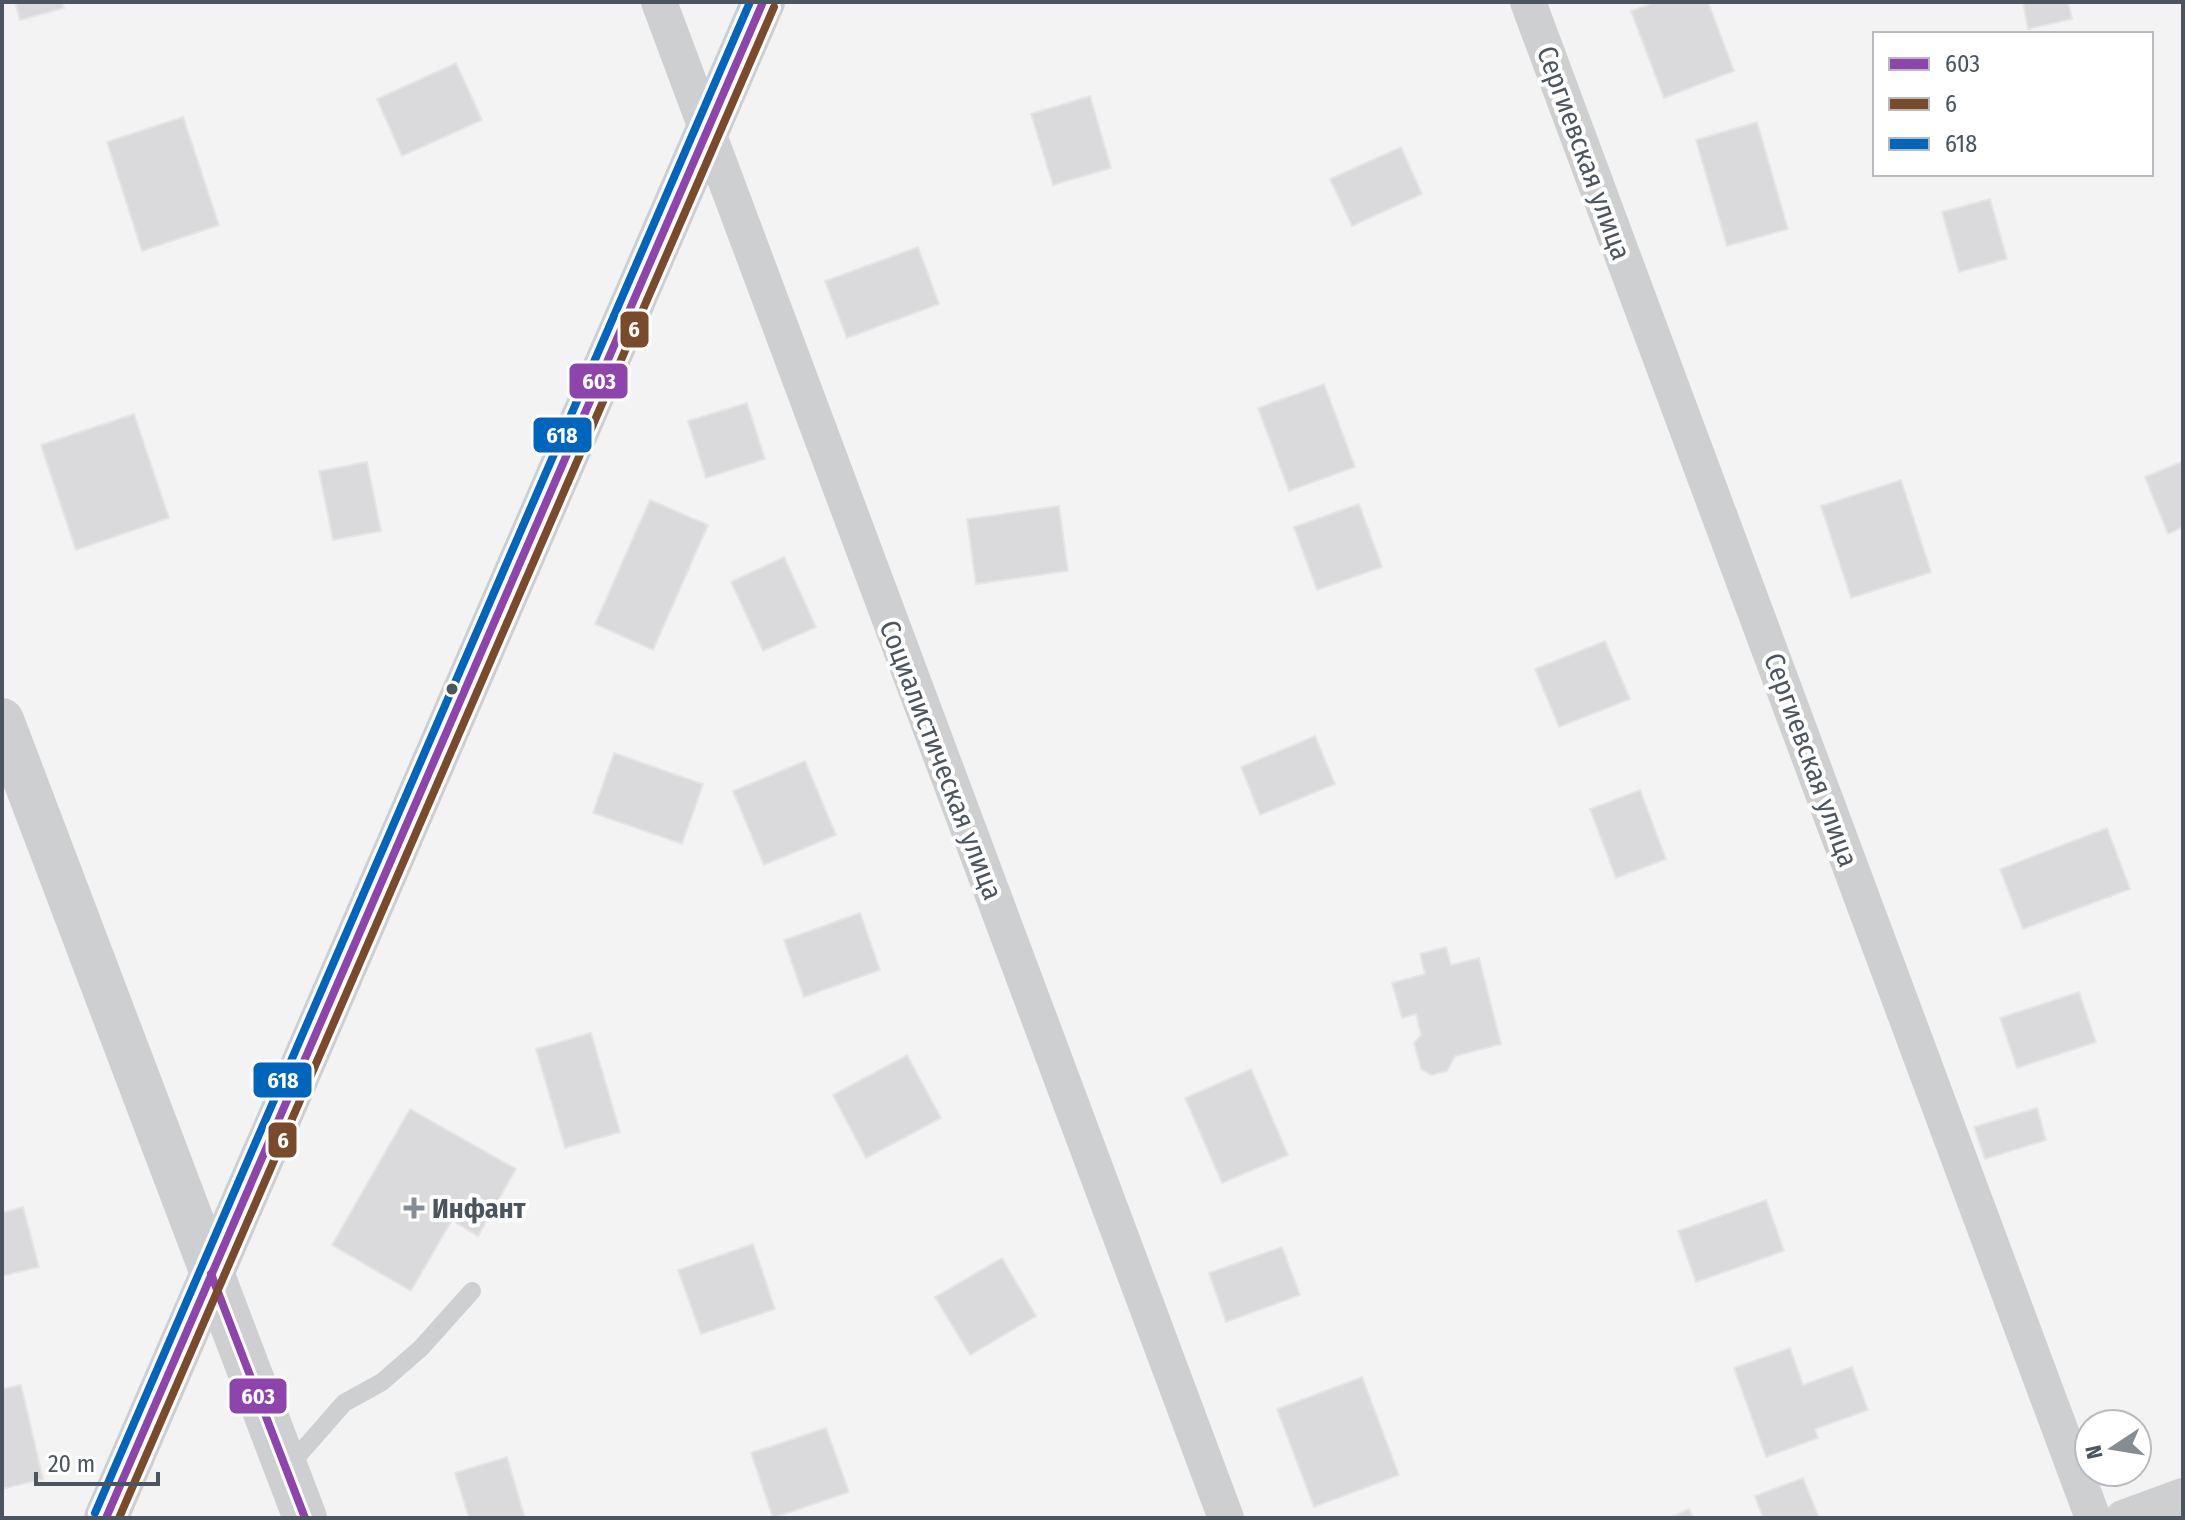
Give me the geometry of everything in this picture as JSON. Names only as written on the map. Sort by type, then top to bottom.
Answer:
[{"type":"main road","points":[[106,1518],[763,2]]},
{"type":"street","name":"Социалистическая улица","points":[[659,2],[1226,1518]]},
{"type":"street","name":"Сергиевская улица","points":[[1528,2],[2093,1518]]},
{"type":"street","points":[[2,720],[305,1518]]},
{"type":"street","points":[[2123,1518],[2183,1496]]},
{"type":"lane","points":[[286,1469],[344,1403],[382,1382],[421,1348],[472,1291]]},
{"type":"building","points":[[15,2],[62,2],[64,8],[20,20]]},
{"type":"building","points":[[1655,2],[1708,2],[1734,71],[1664,98],[1631,11]]},
{"type":"building","points":[[2023,2],[2068,2],[2072,19],[2028,29]]},
{"type":"building","points":[[456,63],[482,120],[402,156],[377,99]]},
{"type":"building","points":[[1090,96],[1111,168],[1053,185],[1031,114]]},
{"type":"building","points":[[183,117],[219,225],[142,251],[107,142]]},
{"type":"building","points":[[1757,122],[1788,229],[1727,246],[1696,140]]},
{"type":"building","points":[[1401,147],[1422,194],[1352,226],[1330,179]]},
{"type":"building","points":[[1990,199],[2007,259],[1959,272],[1942,212]]},
{"type":"building","points":[[918,247],[939,304],[847,338],[825,281]]},
{"type":"building","points":[[1324,384],[1355,467],[1289,491],[1258,408]]},
{"type":"building","points":[[747,403],[765,459],[706,478],[688,421]]},
{"type":"building","points":[[134,414],[169,518],[76,550],[41,445]]},
{"type":"building","points":[[2183,461],[2183,527],[2168,534],[2145,477]]},
{"type":"building","points":[[367,462],[381,531],[333,540],[319,471]]},
{"type":"building","points":[[1901,480],[1931,572],[1851,598],[1821,506]]},
{"type":"building","points":[[650,500],[708,525],[653,650],[595,624]]},
{"type":"building","points":[[1359,504],[1382,567],[1317,590],[1294,527]]},
{"type":"building","points":[[1059,506],[1068,571],[976,584],[967,519]]},
{"type":"building","points":[[784,557],[816,627],[763,651],[731,582]]},
{"type":"building","points":[[1605,641],[1630,699],[1559,727],[1535,669]]},
{"type":"building","points":[[1315,736],[1335,784],[1260,815],[1241,767]]},
{"type":"building","points":[[614,753],[703,784],[682,844],[593,813]]},
{"type":"building","points":[[805,761],[836,835],[764,865],[733,791]]},
{"type":"building","points":[[1640,790],[1666,859],[1616,878],[1590,809]]},
{"type":"building","points":[[2107,828],[2130,889],[2023,929],[2000,869]]},
{"type":"building","points":[[860,913],[880,970],[804,997],[784,940]]},
{"type":"building","points":[[1446,947],[1451,965],[1479,958],[1501,1044],[1455,1056],[1447,1071],[1431,1075],[1421,1069],[1414,1043],[1421,1035],[1416,1014],[1402,1018],[1392,983],[1425,974],[1420,954]]},
{"type":"building","points":[[2079,992],[2096,1042],[2017,1068],[2000,1018]]},
{"type":"building","points":[[591,1033],[620,1132],[565,1148],[536,1049]]},
{"type":"building","points":[[907,1055],[941,1118],[866,1158],[833,1095]]},
{"type":"building","points":[[1251,1069],[1288,1155],[1222,1183],[1185,1098]]},
{"type":"building","points":[[2037,1108],[2046,1140],[1985,1159],[1974,1127]]},
{"type":"building","points":[[410,1109],[516,1169],[478,1236],[452,1220],[411,1291],[332,1245]]},
{"type":"building","points":[[1766,1200],[1784,1251],[1696,1282],[1678,1231]]},
{"type":"building","points":[[23,1207],[39,1267],[2,1276],[2,1213]]},
{"type":"building","points":[[753,1244],[775,1309],[701,1334],[678,1270]]},
{"type":"building","points":[[1282,1247],[1300,1295],[1226,1322],[1209,1273]]},
{"type":"building","points":[[1002,1258],[1036,1316],[970,1355],[935,1297]]},
{"type":"building","points":[[1790,1348],[1803,1385],[1852,1367],[1868,1410],[1815,1429],[1818,1438],[1766,1457],[1734,1368]]},
{"type":"building","points":[[1362,1377],[1399,1475],[1314,1507],[1277,1409]]},
{"type":"building","points":[[21,1385],[43,1479],[2,1489],[2,1389]]},
{"type":"building","points":[[826,1428],[849,1492],[773,1518],[751,1453]]},
{"type":"building","points":[[507,1457],[525,1518],[469,1518],[455,1473]]},
{"type":"building","points":[[1803,1478],[1819,1518],[1763,1518],[1755,1496]]},
{"type":"building","points":[[1689,1509],[1693,1518],[1669,1518]]},
{"type":"transit line","name":"618","points":[[95,1513],[750,2]]},
{"type":"transit line","name":"603","points":[[106,1518],[763,2]]},
{"type":"transit line","name":"6","points":[[119,1518],[774,7]]},
{"type":"transit line","name":"603","points":[[211,1274],[305,1518]]},
{"type":"place","name":"Инфант","points":[[414,1208]]}]
